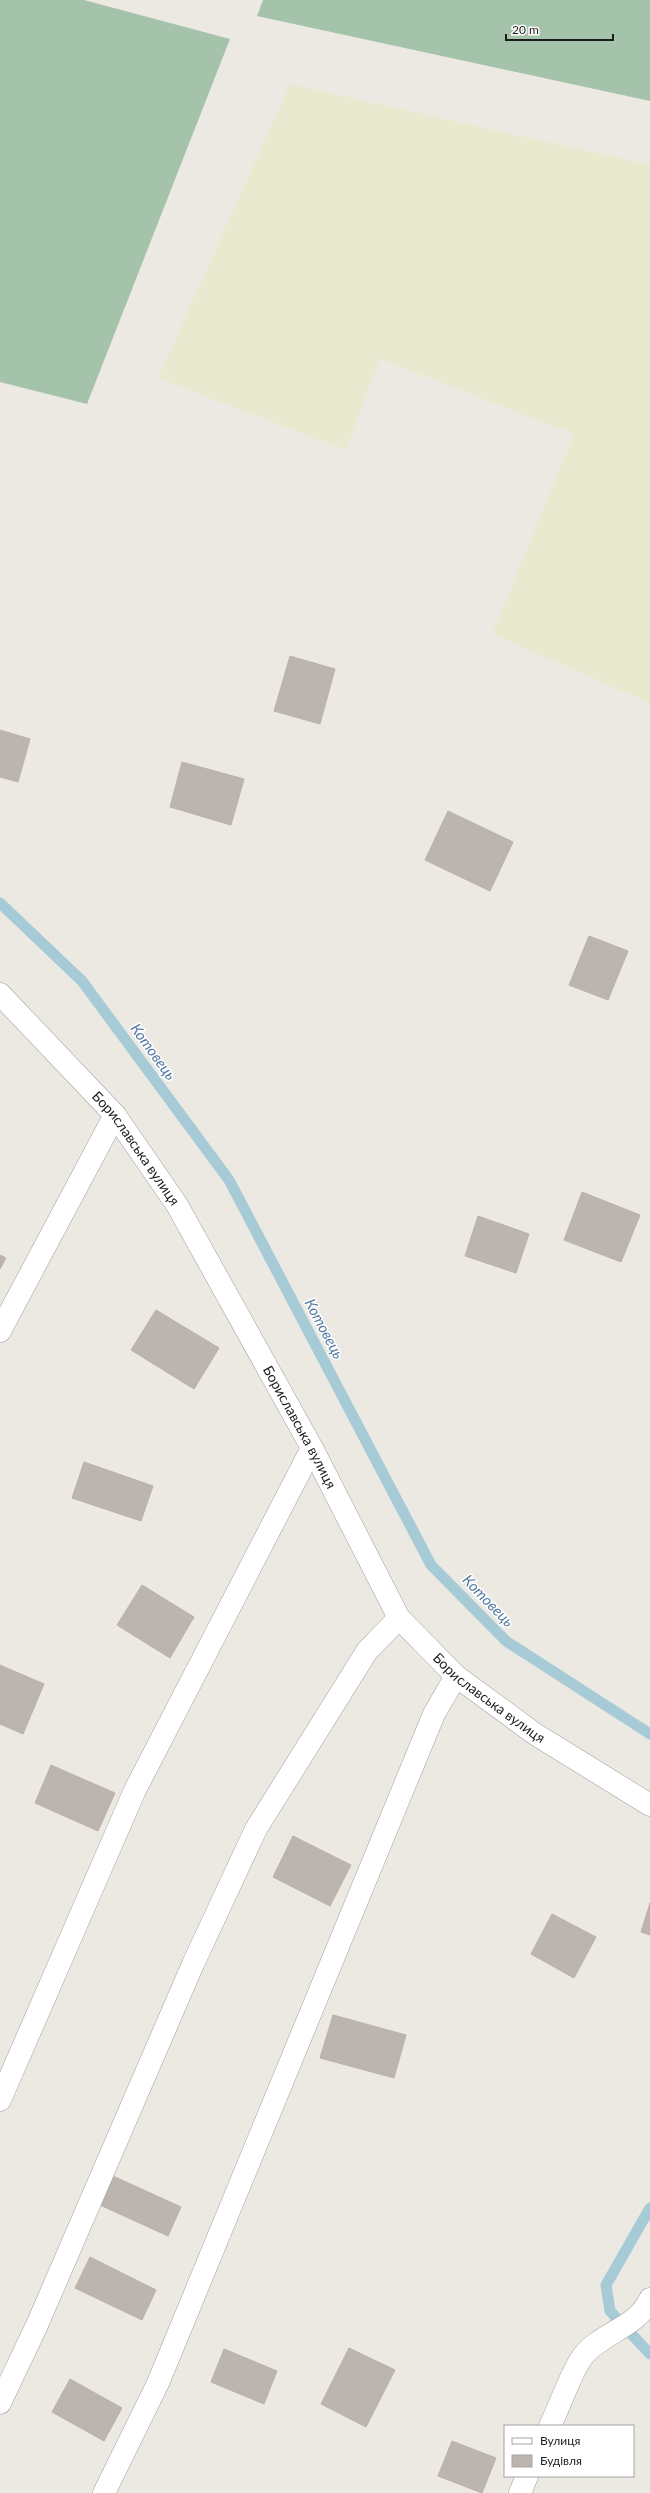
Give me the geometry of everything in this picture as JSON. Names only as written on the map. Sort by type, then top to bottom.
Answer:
[{"type":"street","name":"Бориславська вулиця","points":[[0,994],[115,1115],[177,1205],[312,1448],[399,1618],[456,1676],[534,1734],[650,1805]]},
{"type":"street","points":[[0,1331],[115,1115]]},
{"type":"street","points":[[0,2100],[135,1790],[312,1448]]},
{"type":"street","points":[[0,2403],[40,2317],[193,1964],[256,1829],[367,1651],[399,1618]]},
{"type":"street","points":[[104,2493],[158,2383],[434,1714],[456,1676]]},
{"type":"street","points":[[550,2425],[582,2357],[597,2342],[635,2319],[647,2307],[650,2299]]},
{"type":"street","points":[[520,2493],[527,2477]]},
{"type":"green space","points":[[0,0],[84,0],[230,39],[87,404],[0,382]]},
{"type":"green space","points":[[263,0],[650,0],[650,101],[257,16]]},
{"type":"green space","points":[[290,84],[650,165],[650,703],[492,634],[574,434],[380,359],[346,450],[158,378]]},
{"type":"building","points":[[290,656],[335,669],[320,724],[274,711]]},
{"type":"building","points":[[0,730],[30,739],[18,782],[0,777]]},
{"type":"building","points":[[182,762],[244,779],[231,825],[170,807]]},
{"type":"building","points":[[448,811],[513,842],[490,891],[425,860]]},
{"type":"building","points":[[589,936],[628,951],[608,1000],[569,985]]},
{"type":"building","points":[[582,1192],[640,1215],[621,1262],[564,1240]]},
{"type":"building","points":[[478,1216],[529,1234],[516,1273],[465,1256]]},
{"type":"building","points":[[0,1255],[6,1258],[0,1269]]},
{"type":"building","points":[[156,1310],[219,1348],[194,1389],[131,1350]]},
{"type":"building","points":[[84,1462],[153,1486],[141,1521],[72,1498]]},
{"type":"building","points":[[142,1585],[194,1617],[170,1658],[117,1625]]},
{"type":"building","points":[[0,1665],[44,1684],[23,1734],[0,1724]]},
{"type":"building","points":[[51,1765],[115,1793],[98,1831],[35,1803]]},
{"type":"building","points":[[293,1836],[351,1865],[330,1906],[273,1877]]},
{"type":"building","points":[[650,1903],[650,1935],[641,1932]]},
{"type":"building","points":[[552,1914],[596,1937],[574,1978],[531,1954]]},
{"type":"building","points":[[333,2015],[406,2035],[394,2078],[320,2058]]},
{"type":"building","points":[[113,2176],[181,2207],[168,2236],[100,2205]]},
{"type":"building","points":[[90,2257],[156,2290],[142,2320],[75,2288]]},
{"type":"building","points":[[349,2348],[395,2370],[366,2427],[321,2404]]},
{"type":"building","points":[[224,2349],[277,2371],[264,2404],[211,2382]]},
{"type":"building","points":[[70,2379],[122,2408],[104,2441],[52,2412]]},
{"type":"building","points":[[452,2441],[496,2458],[482,2493],[438,2476]]},
{"type":"waterway","name":"Котовець","points":[[0,903],[82,981],[229,1180],[431,1565],[506,1641],[650,1734]]},
{"type":"waterway","points":[[650,2208],[606,2285],[610,2311],[650,2354]]}]
